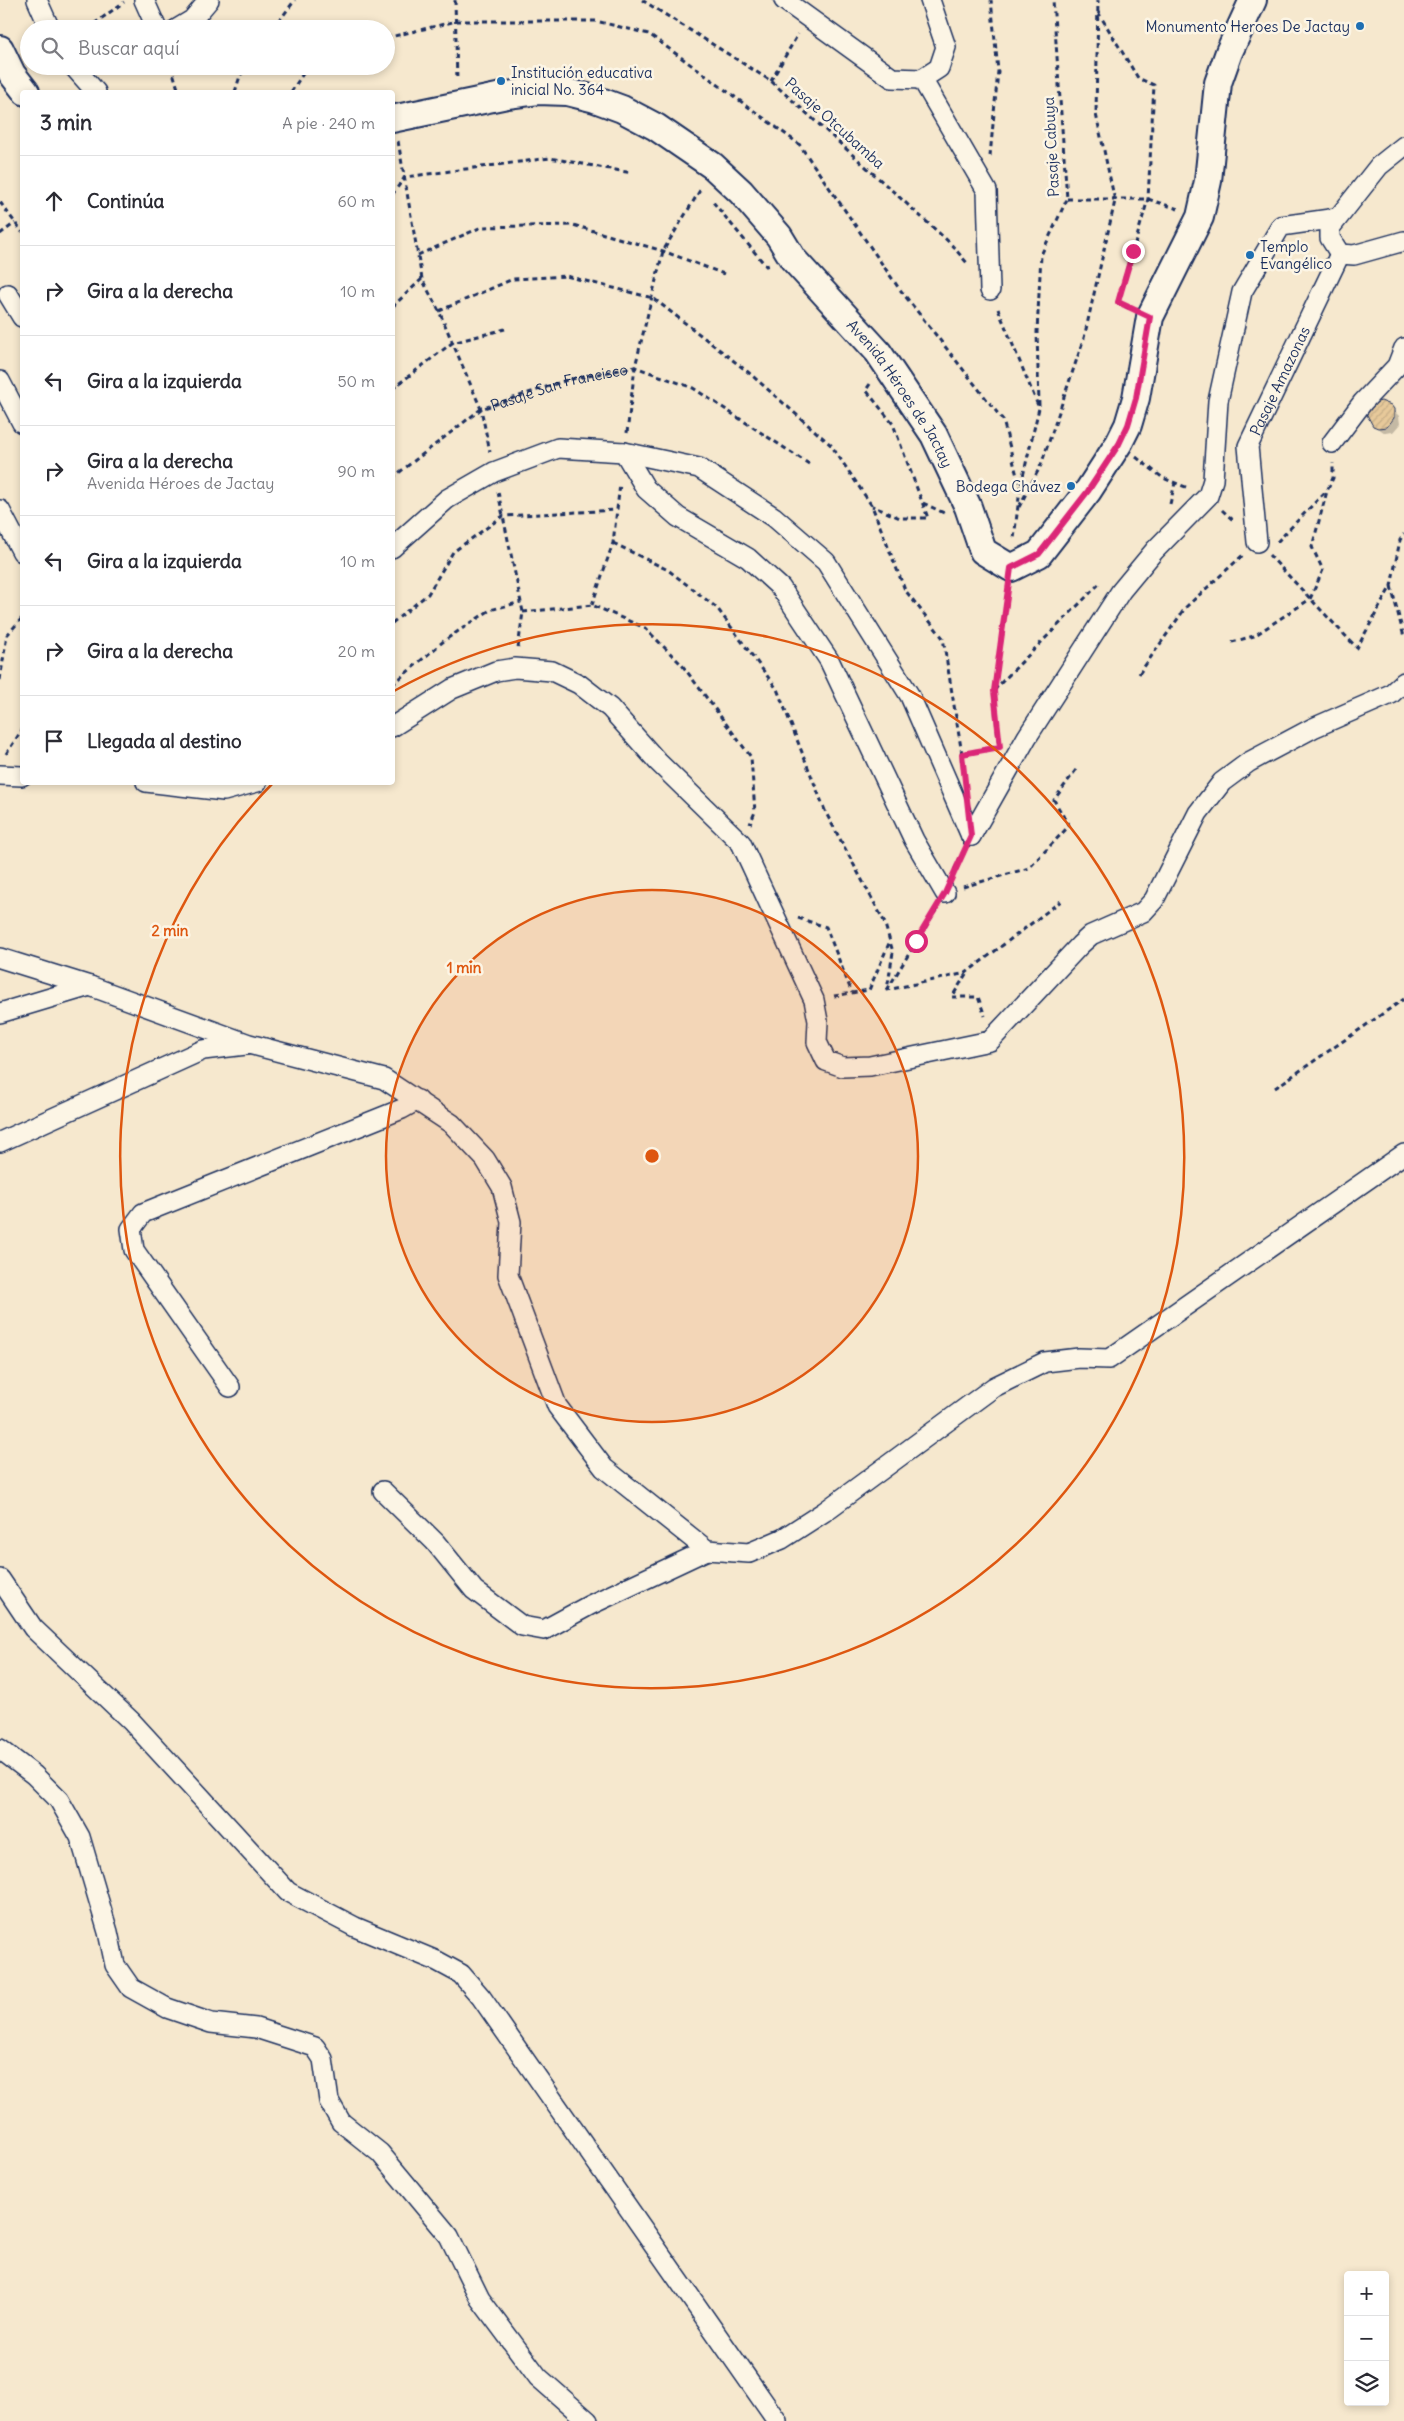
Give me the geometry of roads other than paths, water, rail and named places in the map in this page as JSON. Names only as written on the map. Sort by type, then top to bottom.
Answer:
[{"type":"street","points":[[37,0],[46,20]]},
{"type":"street","points":[[144,0],[153,20]]},
{"type":"street","points":[[192,20],[209,0]]},
{"type":"street","points":[[784,0],[892,78],[922,79],[939,68],[946,47],[930,0]]},
{"type":"street","name":"Avenida Héroes de Jactay","points":[[395,119],[538,91],[567,92],[595,99],[622,109],[656,127],[714,166],[741,192],[779,236],[793,258],[878,352],[934,435],[968,507],[983,551],[1011,568],[1039,554],[1088,491],[1119,444],[1128,425],[1136,398],[1150,317],[1200,217],[1208,181],[1218,83],[1228,52],[1253,0]]},
{"type":"street","points":[[0,48],[12,74],[24,90]]},
{"type":"street","points":[[81,75],[94,90]]},
{"type":"street","points":[[922,79],[987,190],[990,290]]},
{"type":"street","points":[[1404,146],[1379,166],[1330,228],[1330,238],[1340,254],[1354,255],[1404,241]]},
{"type":"street","points":[[1379,166],[1404,162]]},
{"type":"street","points":[[395,545],[447,499],[494,472],[558,448],[624,452],[699,468],[774,517],[826,562],[910,696],[971,836],[1027,738],[1121,591],[1155,550],[1208,496],[1214,480],[1218,401],[1242,292],[1280,226],[1337,218]]},
{"type":"street","name":"Pasaje Amazonas","points":[[1265,544],[1248,446],[1340,254]]},
{"type":"street","points":[[8,294],[20,314]]},
{"type":"street","points":[[1332,443],[1363,402],[1397,366],[1404,348]]},
{"type":"street","points":[[0,382],[20,419]]},
{"type":"street","points":[[624,452],[646,489],[678,517],[748,558],[780,588],[829,660],[914,840],[945,893]]},
{"type":"street","points":[[0,510],[20,548]]},
{"type":"street","points":[[395,725],[452,689],[496,671],[515,668],[552,671],[579,684],[610,708],[658,762],[741,842],[814,1000],[818,1021],[817,1042],[826,1061],[843,1067],[870,1066],[990,1041],[1080,945],[1092,935],[1143,912],[1154,900],[1198,813],[1222,782],[1250,762],[1313,728],[1392,694],[1404,682]]},
{"type":"street","points":[[0,775],[20,776]]},
{"type":"street","points":[[172,785],[224,791],[246,785]]},
{"type":"street","points":[[0,958],[90,986],[249,1044],[384,1079],[452,1124],[486,1158],[502,1187],[511,1222],[508,1275],[556,1406],[604,1468],[707,1550]]},
{"type":"street","points":[[0,1013],[90,986]]},
{"type":"street","points":[[0,1142],[203,1050],[249,1044]]},
{"type":"street","points":[[230,1387],[134,1250],[131,1229],[143,1213],[402,1109],[418,1100]]},
{"type":"street","points":[[383,1491],[435,1542],[474,1590],[522,1626],[544,1630],[590,1605],[707,1550],[749,1553],[782,1539],[824,1512],[994,1387],[1045,1362],[1078,1358],[1109,1359],[1404,1154]]},
{"type":"street","points":[[0,1580],[33,1628],[130,1721],[288,1892],[355,1927],[437,1961],[461,1974],[480,1997],[777,2421]]},
{"type":"street","points":[[0,1749],[34,1774],[59,1800],[80,1837],[108,1932],[115,1964],[131,1988],[167,2008],[211,2023],[256,2028],[315,2047],[323,2059],[329,2101],[341,2122],[380,2153],[449,2236],[480,2299],[538,2377],[588,2421]]},
{"type":"place","name":"Monumento Heroes De Jactay","points":[[1360,26]]},
{"type":"place","name":"Institución educativa inicial No. 364","points":[[501,81]]},
{"type":"place","name":"Templo Evangélico","points":[[1250,255]]},
{"type":"place","name":"Bodega Chávez","points":[[1071,486]]}]
